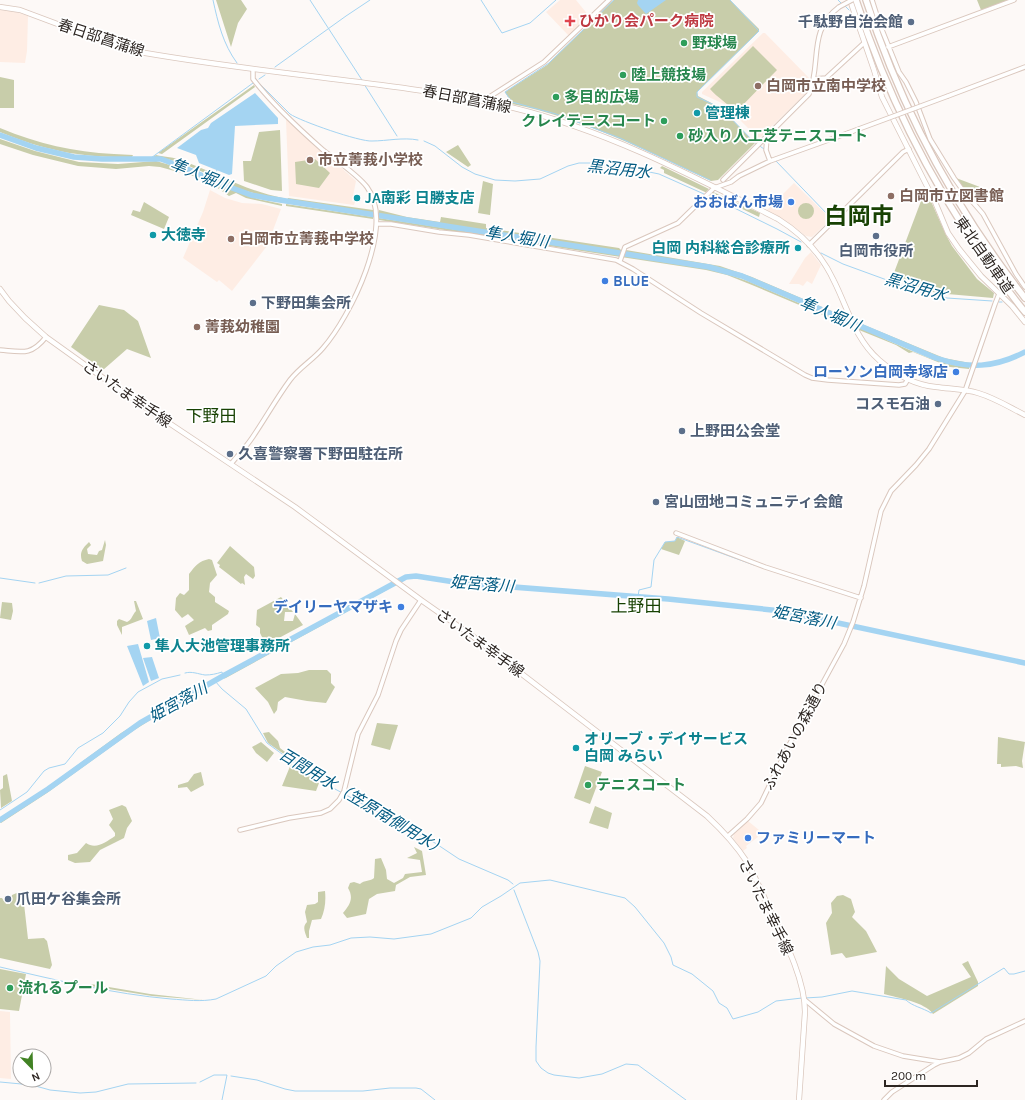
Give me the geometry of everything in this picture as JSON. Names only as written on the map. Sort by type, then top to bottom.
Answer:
[{"type":"highway","name":"東北自動車道","points":[[856,0],[872,49],[889,89],[928,169],[970,237],[1025,312]]},
{"type":"highway","name":"東北自動車道","points":[[866,0],[892,72],[912,118],[935,162],[972,225],[1025,298]]},
{"type":"main road","points":[[851,0],[882,97],[935,202],[948,233],[981,276],[1000,294],[1025,322]]},
{"type":"main road","name":"春日部菖蒲線","points":[[0,7],[20,10],[119,47],[134,51],[253,69],[411,89],[483,101],[545,116],[603,136],[636,150],[790,226],[822,260],[831,276],[849,318],[864,343],[878,360],[897,373],[908,379],[934,387],[977,393],[994,398],[1025,415]]},
{"type":"main road","name":"さいたま幸手線","points":[[0,289],[8,301],[46,337],[127,395],[295,507],[421,600],[477,639],[702,812],[728,836],[747,862],[802,985],[805,1000],[803,1054],[799,1100]]},
{"type":"street","points":[[483,101],[544,62],[609,0]]},
{"type":"street","points":[[723,180],[807,96],[814,79],[820,31],[825,21],[839,7],[851,0]]},
{"type":"street","points":[[872,0],[888,46],[899,72],[916,102],[930,139],[954,178],[983,214],[1016,274],[1025,287]]},
{"type":"street","points":[[888,46],[1014,0]]},
{"type":"street","points":[[814,79],[826,78],[864,43]]},
{"type":"street","points":[[621,259],[624,247],[670,228],[680,222],[714,188],[731,182],[739,176],[770,162],[1025,68]]},
{"type":"street","points":[[231,464],[251,439],[291,379],[299,369],[322,349],[340,324],[364,279],[377,222],[374,204],[367,187],[285,114],[252,79],[253,69]]},
{"type":"street","points":[[768,135],[766,148],[770,162]]},
{"type":"street","points":[[809,245],[903,152],[909,150]]},
{"type":"street","points":[[377,222],[439,232],[469,235],[547,249],[621,259],[701,313],[812,378],[900,385],[905,384],[908,379]]},
{"type":"street","points":[[676,533],[765,567],[861,598],[877,525],[886,500],[895,486],[923,458],[965,391],[995,304],[1000,294]]},
{"type":"street","points":[[0,350],[24,352],[33,350],[39,346],[46,337]]},
{"type":"street","name":"ふれあいの森通り","points":[[728,836],[747,819],[760,803],[789,745],[844,644],[851,629],[861,598]]},
{"type":"street","points":[[240,830],[289,818],[321,813],[330,809],[339,800],[344,791],[358,734],[378,696],[396,641],[401,630],[421,600]]},
{"type":"street","points":[[805,1000],[834,1024],[874,1046],[903,1056],[940,1062]]},
{"type":"street","points":[[884,1100],[892,1092],[940,1062],[959,1058],[972,1052],[986,1039],[1025,1021]]},
{"type":"shaded area","name":"ひかり会パーク病院","points":[[560,0],[576,0],[589,16],[569,36],[546,12]]},
{"type":"shaded area","points":[[0,10],[13,11],[28,16],[27,51],[25,63],[0,62]]},
{"type":"shaded area","name":"白岡市立南中学校","points":[[763,33],[765,33],[810,79],[805,94],[759,139],[724,104],[702,94],[702,92]]},
{"type":"shaded area","name":"市立菁莪小学校","points":[[286,120],[288,120],[356,181],[352,201],[355,202],[354,205],[289,196]]},
{"type":"shaded area","points":[[794,183],[831,219],[812,237],[806,236],[767,210]]},
{"type":"shaded area","name":"白岡市立菁莪中学校","points":[[210,190],[225,198],[242,203],[262,204],[281,209],[267,246],[232,291],[219,280],[217,282],[183,258],[203,212]]},
{"type":"shaded area","points":[[811,252],[821,265],[812,284],[807,281],[803,286],[799,284],[789,284],[805,258]]},
{"type":"shaded area","points":[[748,821],[759,830],[756,834],[758,837],[746,846],[747,848],[743,851],[733,838],[734,834]]},
{"type":"shaded area","points":[[0,1011],[10,1012],[11,1079],[0,1078]]},
{"type":"green space","points":[[216,0],[241,0],[247,9],[238,23],[231,47]]},
{"type":"green space","points":[[613,0],[730,0],[759,29],[759,31],[697,92],[698,96],[721,108],[755,143],[718,180],[711,181],[614,136],[564,118],[512,104],[505,92],[547,65]]},
{"type":"green space","points":[[977,0],[1008,0],[981,10]]},
{"type":"green space","points":[[753,46],[777,70],[736,112],[710,89]]},
{"type":"green space","points":[[0,77],[14,80],[14,108],[0,108]]},
{"type":"green space","points":[[254,85],[255,87],[162,154],[158,153]]},
{"type":"green space","points":[[0,128],[28,139],[70,149],[99,153],[133,155],[132,157],[114,157],[80,155],[49,149],[0,132]]},
{"type":"green space","points":[[280,130],[282,191],[271,190],[244,181],[243,161],[251,161],[259,132]]},
{"type":"green space","points":[[0,139],[35,151],[79,162],[118,164],[156,161],[203,176],[235,191],[258,199],[282,204],[282,206],[246,198],[236,193],[229,196],[209,182],[200,178],[160,167],[149,166],[116,169],[78,166],[33,155],[0,144]]},
{"type":"green space","points":[[458,145],[471,165],[468,167],[446,152]]},
{"type":"green space","points":[[156,155],[180,160],[257,191],[283,199],[241,189],[175,161],[153,157]]},
{"type":"green space","points":[[315,159],[330,173],[319,188],[296,184],[295,162]]},
{"type":"green space","points":[[662,166],[709,189],[705,192],[664,173],[664,170],[660,168]]},
{"type":"green space","points":[[956,178],[980,187],[975,201],[974,201]]},
{"type":"green space","points":[[483,181],[493,184],[490,215],[478,213]]},
{"type":"green space","points":[[713,192],[760,213],[759,217],[711,194]]},
{"type":"green space","points":[[288,198],[373,210],[373,213],[287,200]]},
{"type":"green space","points":[[928,198],[930,199],[952,246],[977,279],[994,293],[993,298],[936,293],[892,278],[921,201]]},
{"type":"green space","points":[[144,202],[169,217],[164,229],[131,215],[133,210],[140,212]]},
{"type":"green space","points":[[803,203],[809,203],[814,208],[812,217],[809,219],[803,219],[798,214],[798,208]]},
{"type":"green space","points":[[286,204],[373,217],[373,219],[286,206]]},
{"type":"green space","points":[[379,210],[407,217],[440,222],[441,217],[486,224],[486,228],[619,248],[626,251],[720,266],[752,277],[844,315],[845,317],[742,275],[717,267],[378,214]]},
{"type":"green space","points":[[379,218],[719,271],[750,282],[848,324],[849,326],[727,275],[706,270],[379,220]]},
{"type":"green space","points":[[99,305],[124,310],[138,321],[151,358],[127,349],[103,370],[71,347]]},
{"type":"green space","points":[[853,319],[944,358],[970,363],[960,364],[946,360],[855,322]]},
{"type":"green space","points":[[857,327],[927,357],[941,362],[969,367],[969,369],[950,367],[913,352],[909,353],[896,345],[859,330]]},
{"type":"green space","points":[[677,537],[685,541],[679,555],[661,549],[665,542],[675,541]]},
{"type":"green space","points":[[105,540],[106,545],[103,561],[87,564],[82,561],[82,550],[89,542],[91,545],[87,549],[88,554],[97,555],[99,551],[102,550]]},
{"type":"green space","points":[[230,546],[254,567],[255,576],[253,579],[246,574],[244,577],[245,585],[242,583],[241,584],[219,567],[220,565],[217,563]]},
{"type":"green space","points":[[209,559],[212,560],[217,575],[210,583],[209,592],[215,597],[215,602],[229,611],[228,614],[212,625],[212,630],[208,631],[205,628],[189,635],[185,626],[194,620],[188,614],[182,618],[175,610],[176,598],[180,593],[184,595],[189,590],[189,574],[193,569],[198,564]]},
{"type":"green space","points":[[395,583],[396,585],[224,679],[226,676]]},
{"type":"green space","points":[[281,597],[293,612],[285,612],[284,621],[293,621],[295,614],[303,625],[266,645],[260,633],[260,628],[256,625],[257,610]]},
{"type":"green space","points":[[134,601],[136,601],[143,619],[122,627],[122,635],[117,625],[117,621],[119,619],[127,622],[130,620],[136,611]]},
{"type":"green space","points":[[2,602],[12,603],[13,611],[11,620],[0,618]]},
{"type":"green space","points":[[309,670],[327,670],[331,674],[331,683],[335,687],[326,703],[285,697],[278,702],[277,710],[274,714],[268,702],[255,688],[281,674],[298,673]]},
{"type":"green space","points":[[185,694],[185,696],[132,727],[51,786],[0,820],[0,818],[49,786],[121,733]]},
{"type":"green space","points":[[186,698],[187,700],[133,731],[47,793],[1,823],[0,822],[63,780],[123,735]]},
{"type":"green space","points":[[377,723],[398,725],[390,750],[371,745]]},
{"type":"green space","points":[[269,732],[278,741],[280,748],[302,765],[301,766],[268,743],[263,733]]},
{"type":"green space","points":[[998,737],[1025,742],[1022,761],[1023,768],[1016,766],[1001,767],[1001,764],[997,764]]},
{"type":"green space","points":[[261,742],[274,753],[267,762],[256,753],[252,747]]},
{"type":"green space","points":[[291,764],[319,783],[316,791],[282,786]]},
{"type":"green space","name":"テニスコート","points":[[585,766],[602,772],[590,804],[574,798]]},
{"type":"green space","points":[[201,772],[204,785],[191,792],[187,787],[178,788],[178,785],[188,782],[194,774]]},
{"type":"green space","points":[[7,774],[12,801],[1,808],[0,790],[3,788],[3,776]]},
{"type":"green space","points":[[122,805],[126,807],[132,821],[127,828],[124,838],[100,850],[90,862],[75,863],[68,860],[68,855],[77,853],[86,843],[93,846],[105,843],[115,836],[115,833],[109,825],[113,819],[109,810]]},
{"type":"green space","name":"テニスコート","points":[[595,806],[612,813],[608,829],[589,823]]},
{"type":"green space","points":[[414,847],[422,851],[426,875],[410,877],[396,885],[395,891],[377,894],[369,899],[366,914],[347,918],[343,913],[348,907],[351,898],[348,888],[350,883],[354,882],[360,884],[374,878],[375,859],[381,858],[386,870],[387,879],[394,883],[403,878],[405,874],[422,872],[420,860],[407,858],[417,853]]},
{"type":"green space","points":[[325,891],[325,905],[321,919],[312,920],[309,938],[307,938],[304,928],[307,922],[305,912],[307,905],[318,902],[318,892]]},
{"type":"green space","points":[[19,892],[23,895],[28,939],[44,938],[47,941],[52,965],[50,969],[0,958],[0,898],[2,898],[6,904],[10,904],[12,895]]},
{"type":"green space","points":[[843,895],[851,899],[855,912],[852,917],[866,931],[877,952],[846,958],[842,953],[831,955],[826,923],[832,913],[831,903],[837,896]]},
{"type":"green space","points":[[968,961],[978,982],[978,986],[933,1014],[918,1003],[884,994],[886,966],[899,979],[927,996],[971,977],[962,964]]},
{"type":"green space","points":[[0,969],[26,974],[19,1011],[0,1009]]},
{"type":"green space","points":[[91,984],[150,994],[204,1000],[152,996],[90,986]]},
{"type":"water","points":[[638,0],[666,0],[646,14],[638,5]]},
{"type":"water","points":[[255,93],[278,118],[278,124],[235,126],[232,174],[229,175],[199,163],[196,155],[177,148],[201,130],[208,128],[211,123]]},
{"type":"water","points":[[156,618],[160,638],[151,640],[147,621]]},
{"type":"water","points":[[138,644],[149,682],[143,686],[127,646]]},
{"type":"water","points":[[152,657],[159,678],[151,681],[143,658]]},
{"type":"waterway","name":"黒沼用水","points":[[213,0],[219,25],[225,41],[237,63]]},
{"type":"waterway","points":[[310,0],[362,80]]},
{"type":"waterway","points":[[275,67],[370,0]]},
{"type":"waterway","points":[[481,0],[502,33],[530,23],[556,0]]},
{"type":"waterway","points":[[614,0],[549,63],[505,92],[512,102],[556,114],[620,138],[710,180]]},
{"type":"waterway","points":[[730,0],[759,31],[697,92],[697,97],[721,108],[754,142],[764,149]]},
{"type":"waterway","points":[[838,0],[842,4]]},
{"type":"waterway","points":[[845,6],[849,10]]},
{"type":"waterway","points":[[259,79],[265,75]]},
{"type":"waterway","points":[[151,158],[253,83]]},
{"type":"waterway","name":"黒沼用水","points":[[260,84],[290,114],[317,126],[343,135],[372,141],[407,139],[418,140]]},
{"type":"waterway","points":[[364,84],[397,136]]},
{"type":"waterway","name":"隼人堀川","points":[[0,135],[36,148],[74,157],[102,159],[161,159],[251,195],[267,198],[709,267],[742,276],[948,362],[970,365],[992,364],[1025,352]]},
{"type":"waterway","name":"黒沼用水","points":[[424,141],[435,146],[462,167],[475,174],[495,180],[515,181],[540,179],[568,166],[579,163],[591,163],[659,174],[704,194]]},
{"type":"waterway","points":[[775,160],[830,217]]},
{"type":"waterway","name":"隼人堀川","points":[[185,168],[186,164]]},
{"type":"waterway","points":[[212,180],[217,170]]},
{"type":"waterway","name":"黒沼用水","points":[[716,199],[801,242]]},
{"type":"waterway","name":"黒沼用水","points":[[821,253],[843,264],[917,291],[947,298],[992,301]]},
{"type":"waterway","points":[[638,597],[639,590],[651,587],[654,560],[665,542],[675,541],[677,537],[754,565]]},
{"type":"waterway","points":[[39,583],[66,576],[108,575],[126,568]]},
{"type":"waterway","name":"姫宮落川","points":[[0,820],[48,789],[140,723],[223,676],[406,577],[416,576],[461,583],[668,599],[782,611],[1025,663]]},
{"type":"waterway","points":[[0,578],[35,583]]},
{"type":"waterway","name":"百間用水（笠原南側用水）","points":[[185,673],[193,672],[207,675],[222,672],[223,676]]},
{"type":"waterway","name":"百間用水（笠原南側用水）","points":[[0,810],[27,792],[44,771],[49,768],[65,764],[78,748],[103,733],[120,716],[138,692],[162,679],[180,675]]},
{"type":"waterway","name":"百間用水（笠原南側用水）","points":[[215,681],[222,689],[246,709],[267,743],[304,770],[335,789],[435,843],[459,859],[508,880],[513,884]]},
{"type":"waterway","points":[[0,967],[128,994],[182,1000],[210,1000],[216,999],[266,976],[276,966],[296,952],[313,947],[330,945],[351,938],[370,937],[394,939],[431,934],[471,918],[482,907],[520,883],[550,880],[625,898],[635,907],[664,943],[673,965],[692,974],[713,991],[719,1003],[727,1008],[733,1019],[758,1012],[776,1001],[802,998]]},
{"type":"waterway","name":"百間用水（笠原南側用水）","points":[[514,890],[538,952],[540,961],[536,1061],[541,1068],[554,1075],[579,1078],[602,1074],[626,1064],[638,1065],[686,1100]]},
{"type":"waterway","points":[[805,998],[822,997],[852,991],[906,1000],[911,1004],[931,1013],[1004,968],[1009,974],[1025,971]]},
{"type":"waterway","points":[[200,1082],[214,1075],[227,1075],[222,1100]]},
{"type":"waterway","points":[[231,1076],[257,1080],[295,1091],[363,1091],[390,1088],[416,1088],[421,1089],[435,1100]]},
{"type":"waterway","points":[[0,1082],[32,1085],[50,1090],[80,1093],[96,1092],[128,1084],[196,1083]]},
{"type":"place","name":"ひかり会パーク病院","points":[[570,21]]},
{"type":"place","name":"千駄野自治会館","points":[[911,22]]},
{"type":"place","name":"野球場","points":[[684,43]]},
{"type":"place","name":"陸上競技場","points":[[623,75]]},
{"type":"place","name":"白岡市立南中学校","points":[[758,86]]},
{"type":"place","name":"多目的広場","points":[[556,97]]},
{"type":"place","name":"管理棟","points":[[697,113]]},
{"type":"place","name":"クレイテニスコート","points":[[664,121]]},
{"type":"place","name":"砂入り人工芝テニスコート","points":[[680,136]]},
{"type":"place","name":"市立菁莪小学校","points":[[310,160]]},
{"type":"place","name":"白岡市立図書館","points":[[891,196]]},
{"type":"place","name":"JA南彩 日勝支店","points":[[357,198]]},
{"type":"place","name":"おおばん市場","points":[[791,202]]},
{"type":"place","name":"大徳寺","points":[[153,235]]},
{"type":"place","name":"白岡市役所","points":[[876,236]]},
{"type":"place","name":"白岡市立菁莪中学校","points":[[231,239]]},
{"type":"place","name":"白岡 内科総合診療所","points":[[798,248]]},
{"type":"place","name":"BLUE","points":[[605,281]]},
{"type":"place","name":"下野田集会所","points":[[253,303]]},
{"type":"place","name":"菁莪幼稚園","points":[[197,327]]},
{"type":"place","name":"ローソン白岡寺塚店","points":[[956,372]]},
{"type":"place","name":"コスモ石油","points":[[938,404]]},
{"type":"place","name":"上野田公会堂","points":[[682,431]]},
{"type":"place","name":"久喜警察署下野田駐在所","points":[[230,454]]},
{"type":"place","name":"宮山団地コミュニティ会館","points":[[656,502]]},
{"type":"place","name":"デイリーヤマザキ","points":[[401,607]]},
{"type":"place","name":"隼人大池管理事務所","points":[[147,646]]},
{"type":"place","name":"オリーブ・デイサービス 白岡 みらい","points":[[576,748]]},
{"type":"place","name":"テニスコート","points":[[588,785]]},
{"type":"place","name":"ファミリーマート","points":[[748,838]]},
{"type":"place","name":"爪田ケ谷集会所","points":[[8,899]]},
{"type":"place","name":"流れるプール","points":[[10,988]]},
{"type":"district","name":"白岡市","points":[[859,216]]},
{"type":"district","name":"下野田","points":[[211,416]]},
{"type":"district","name":"上野田","points":[[636,606]]}]
